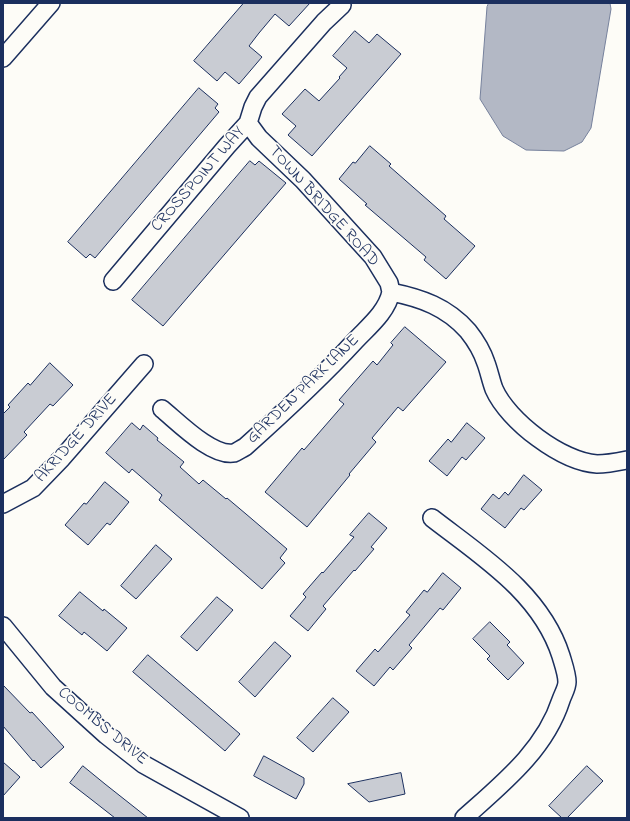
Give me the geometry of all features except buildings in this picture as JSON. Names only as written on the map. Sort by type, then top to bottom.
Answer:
[{"type":"street","points":[[3,58],[51,3]]},
{"type":"street","name":"CROSSPOINT WAY","points":[[113,280],[248,123],[258,97],[324,22],[342,5]]},
{"type":"street","name":"TOWN BRIDGE ROAD","points":[[248,123],[259,138],[303,180],[373,257],[388,283],[391,292]]},
{"type":"street","points":[[391,292],[431,303],[448,313],[468,331],[481,349],[494,389],[504,405],[527,430],[552,448],[580,461],[596,464],[611,464],[627,460]]},
{"type":"street","name":"GARDEN PARK LANE","points":[[162,409],[204,444],[215,450],[235,453],[245,447],[341,357],[374,321],[389,301],[391,292]]},
{"type":"street","name":"AKRIDGE DRIVE","points":[[3,504],[33,488],[62,458],[144,364]]},
{"type":"street","points":[[432,518],[495,566],[526,595],[556,640],[567,682],[557,714],[537,746],[526,760],[464,818]]},
{"type":"street","name":"COOMBS DRIVE","points":[[3,626],[53,687],[106,735],[143,764],[240,818]]},
{"type":"shaded area","points":[[489,3],[610,3],[611,9],[591,128],[582,142],[564,151],[526,150],[503,136],[480,99],[487,7]]}]
